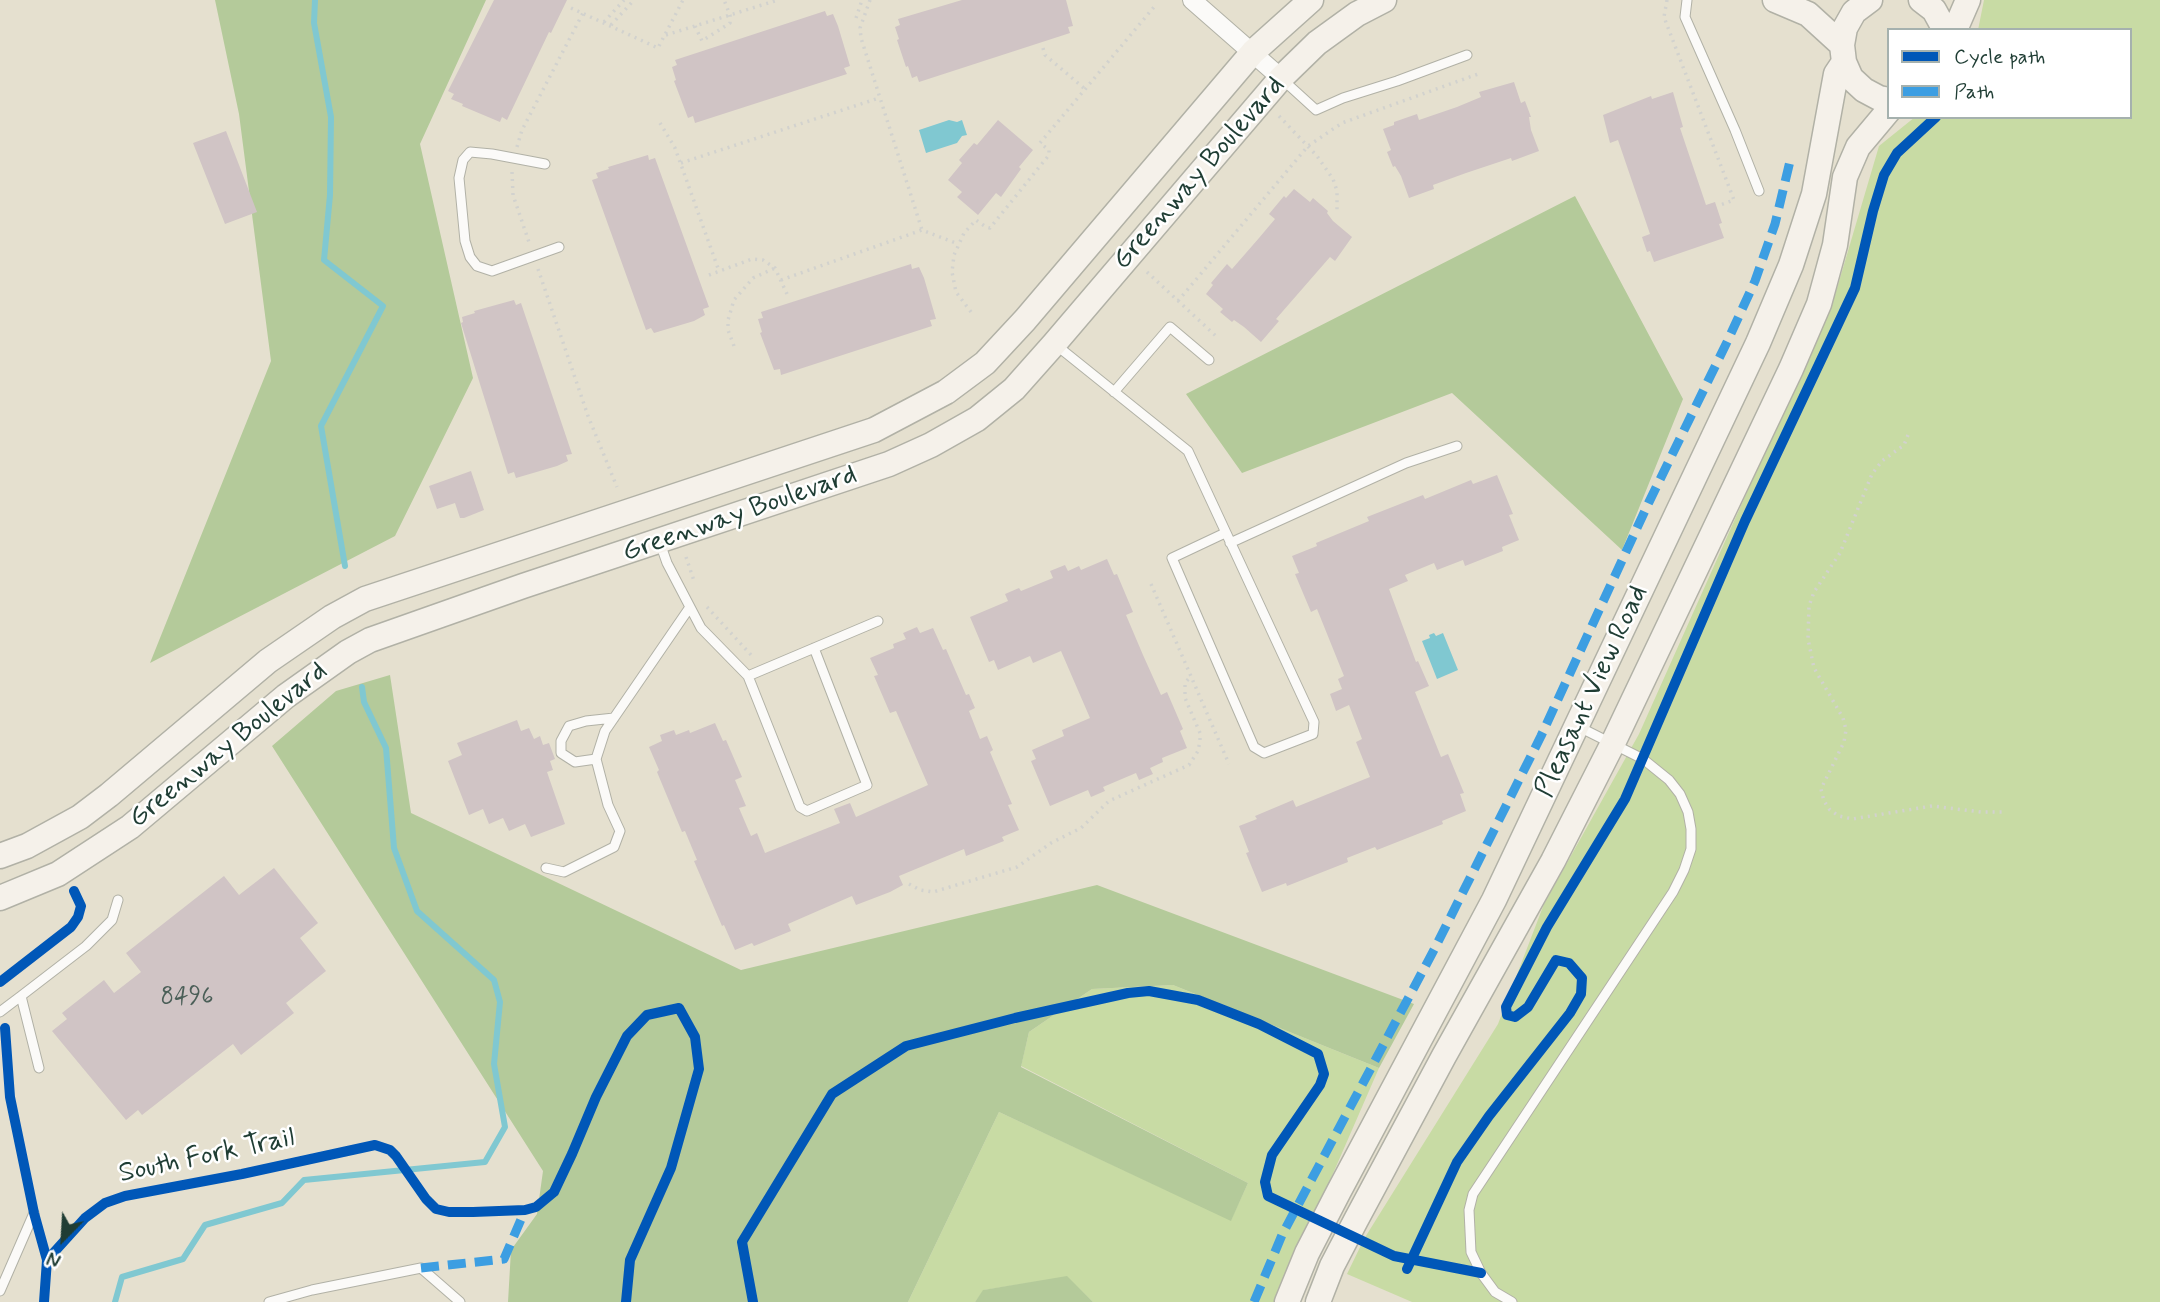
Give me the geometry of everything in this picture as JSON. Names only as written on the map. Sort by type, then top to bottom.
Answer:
[{"type":"street","points":[[1192,0],[1281,78]]},
{"type":"street","name":"Greenway Boulevard","points":[[0,856],[27,846],[80,817],[268,661],[332,617],[365,599],[874,430],[946,392],[985,363],[1025,320],[1253,52],[1311,0]]},
{"type":"street","name":"Greenway Boulevard","points":[[0,898],[58,874],[130,827],[286,696],[348,652],[395,630],[889,464],[931,445],[976,419],[1013,389],[1054,344],[1281,78],[1317,43],[1356,14],[1384,0]]},
{"type":"street","points":[[1775,0],[1808,14],[1843,53],[1851,78],[1864,90],[1887,100]]},
{"type":"street","name":"Pleasant View Road","points":[[1287,1302],[1307,1253],[1494,900],[1758,343],[1791,265],[1814,194],[1836,74],[1843,53],[1845,28],[1854,12],[1868,0]]},
{"type":"street","points":[[1921,0],[1934,10],[1944,28]]},
{"type":"street","points":[[1956,28],[1968,0]]},
{"type":"street","name":"Pleasant View Road","points":[[1318,1302],[1332,1266],[1356,1220],[1553,861],[1613,743],[1791,369],[1819,304],[1835,245],[1845,177],[1858,147],[1887,112]]},
{"type":"lane","points":[[1687,0],[1685,17],[1759,191]]},
{"type":"lane","points":[[1281,78],[1316,110],[1467,55]]},
{"type":"lane","points":[[545,164],[470,152],[463,160],[459,178],[465,241],[470,257],[477,266],[492,271],[559,247]]},
{"type":"lane","points":[[1114,393],[1170,327],[1209,360]]},
{"type":"lane","points":[[1054,344],[1188,452],[1314,722],[1313,734],[1264,753],[1254,747],[1172,558],[1225,533]]},
{"type":"lane","points":[[1230,543],[1406,463],[1457,446]]},
{"type":"lane","points":[[660,542],[667,563],[701,628],[748,676],[800,807],[807,811],[867,785],[814,648]]},
{"type":"lane","points":[[546,868],[564,872],[614,847],[620,831],[608,805],[596,759],[605,731],[690,607]]},
{"type":"lane","points":[[748,676],[878,621]]},
{"type":"lane","points":[[596,759],[576,762],[561,753],[561,741],[569,726],[614,718]]},
{"type":"lane","points":[[1512,1302],[1495,1292],[1481,1273],[1471,1252],[1469,1210],[1473,1194],[1673,892],[1691,849],[1688,812],[1675,787],[1656,767],[1577,726]]},
{"type":"lane","points":[[0,1012],[86,946],[112,920],[118,900]]},
{"type":"lane","points":[[21,996],[39,1068]]},
{"type":"lane","points":[[0,1292],[34,1213]]},
{"type":"lane","points":[[269,1302],[312,1290],[421,1268],[460,1302]]},
{"type":"path","points":[[604,22],[624,0]]},
{"type":"path","points":[[611,25],[634,0]]},
{"type":"path","points":[[571,8],[658,48],[683,0]]},
{"type":"path","points":[[695,26],[702,41],[730,23],[724,0]]},
{"type":"path","points":[[665,36],[778,0]]},
{"type":"path","points":[[856,18],[862,0]]},
{"type":"path","points":[[870,0],[860,33],[922,230]]},
{"type":"path","points":[[1667,0],[1664,17],[1734,200],[1720,205]]},
{"type":"path","points":[[971,312],[956,292],[953,281],[952,262],[958,244],[976,220],[990,228],[1049,155],[1049,150],[1040,143],[1154,7]]},
{"type":"path","points":[[1042,48],[1045,55],[1085,89]]},
{"type":"path","points":[[1178,301],[1308,146],[1342,123],[1478,74]]},
{"type":"path","points":[[681,163],[879,97]]},
{"type":"path","points":[[1279,116],[1308,146],[1333,179],[1337,191],[1337,214]]},
{"type":"path","points":[[660,123],[681,163],[719,271]]},
{"type":"path","points":[[781,279],[922,230],[958,244]]},
{"type":"path","points":[[709,275],[752,259],[763,260],[775,268],[788,295]]},
{"type":"path","points":[[734,346],[728,330],[734,300],[753,278],[775,268]]},
{"type":"path","points":[[1147,272],[1217,337]]},
{"type":"path","points":[[1908,435],[1904,445],[1882,461],[1872,474],[1840,553],[1814,592],[1809,606],[1808,639],[1814,668],[1843,718],[1846,730],[1844,742],[1821,789],[1824,801],[1830,810],[1839,816],[1852,819],[1932,806],[2003,812]]},
{"type":"path","points":[[686,557],[698,591]]},
{"type":"path","points":[[1151,584],[1228,764]]},
{"type":"path","points":[[705,604],[752,656]]},
{"type":"path","points":[[909,884],[919,890],[933,892],[1025,863],[1051,843],[1081,828],[1109,801],[1189,765],[1198,751],[1200,741],[1200,733],[1185,698],[1185,683],[1191,676]]},
{"type":"green space","points":[[215,0],[486,0],[420,144],[473,378],[395,536],[150,663],[271,361],[239,114]]},
{"type":"green space","points":[[1984,0],[2160,0],[2160,1302],[1412,1302],[1347,1274],[1364,1239],[1498,1024],[1544,904],[1639,734],[1835,295],[1879,146],[1913,119],[2132,119],[2132,28],[1978,28]]},
{"type":"green space","points":[[1575,196],[1683,399],[1622,550],[1452,393],[1242,473],[1186,394]]},
{"type":"green space","points":[[390,675],[411,813],[741,970],[1097,885],[1414,1004],[1379,1068],[1173,985],[1092,989],[1029,1032],[1021,1067],[1248,1183],[1231,1221],[999,1112],[908,1302],[508,1302],[511,1250],[537,1214],[543,1171],[272,746],[336,691]]},
{"type":"green space","points":[[1173,985],[1379,1068],[1277,1302],[1093,1302],[1067,1277],[984,1290],[975,1302],[908,1302],[999,1112],[1231,1220],[1248,1183],[1021,1066],[1029,1032],[1092,989]]},
{"type":"green space","points":[[1067,1276],[1093,1302],[975,1302],[983,1290]]},
{"type":"water","points":[[949,120],[962,120],[967,135],[962,136],[957,143],[926,153],[919,130]]},
{"type":"water","points":[[1434,633],[1436,636],[1443,633],[1458,670],[1437,679],[1422,641]]},
{"type":"building","points":[[494,0],[567,0],[507,120],[502,117],[500,122],[462,106],[463,104],[451,99],[454,94],[448,91]]},
{"type":"building","points":[[962,0],[1066,0],[1073,26],[1068,27],[1070,33],[919,82],[917,76],[912,78],[897,40],[899,39],[895,27],[900,25],[898,19]]},
{"type":"building","points":[[825,11],[827,16],[833,14],[838,26],[850,66],[844,68],[847,74],[695,123],[693,116],[688,118],[674,81],[676,80],[672,67],[677,65],[675,60]]},
{"type":"building","points":[[1514,82],[1521,103],[1525,101],[1531,117],[1531,130],[1539,151],[1466,173],[1433,185],[1434,189],[1409,198],[1401,176],[1395,166],[1393,167],[1387,152],[1391,150],[1383,129],[1417,114],[1419,120],[1457,107],[1481,97],[1479,92]]},
{"type":"building","points":[[1673,92],[1683,127],[1680,128],[1706,205],[1715,202],[1724,238],[1654,262],[1642,237],[1650,234],[1618,140],[1610,143],[1603,115],[1651,96],[1652,99]]},
{"type":"building","points":[[998,120],[1033,150],[1001,197],[996,193],[978,215],[957,197],[962,192],[948,180],[962,163],[959,160],[974,143],[977,145]]},
{"type":"building","points":[[226,131],[257,212],[225,224],[193,143]]},
{"type":"building","points":[[648,155],[649,160],[655,158],[709,307],[703,309],[705,315],[694,321],[654,333],[651,328],[646,330],[592,180],[598,178],[596,173],[609,169],[608,167]]},
{"type":"building","points":[[1294,189],[1310,202],[1313,198],[1328,211],[1333,221],[1352,237],[1335,261],[1330,257],[1276,319],[1279,321],[1261,342],[1220,312],[1223,309],[1206,294],[1213,285],[1211,283],[1227,264],[1232,269],[1275,219],[1269,214],[1284,196],[1286,198]]},
{"type":"building","points":[[911,264],[912,269],[919,267],[924,278],[936,319],[930,320],[932,326],[781,375],[780,369],[774,370],[760,333],[762,332],[758,319],[763,318],[761,312]]},
{"type":"building","points":[[514,300],[516,305],[521,303],[572,454],[566,455],[568,461],[557,466],[516,478],[514,472],[508,474],[461,323],[462,317],[475,313],[474,311]]},
{"type":"building","points":[[471,471],[484,510],[460,518],[455,503],[437,509],[429,486]]},
{"type":"building","points":[[1497,475],[1513,514],[1509,515],[1519,540],[1502,547],[1503,551],[1465,566],[1463,560],[1437,570],[1434,563],[1405,575],[1408,581],[1389,589],[1416,662],[1418,661],[1429,686],[1415,692],[1441,757],[1448,754],[1464,793],[1460,794],[1466,811],[1442,821],[1443,824],[1377,850],[1375,847],[1347,858],[1348,862],[1287,886],[1286,883],[1262,892],[1246,853],[1249,852],[1239,826],[1293,800],[1296,807],[1370,777],[1356,742],[1362,739],[1349,705],[1336,711],[1330,694],[1342,689],[1338,679],[1344,676],[1317,609],[1311,612],[1295,574],[1299,573],[1292,556],[1369,521],[1367,517],[1423,495],[1425,499],[1471,480],[1473,484]]},
{"type":"building","points":[[1107,559],[1114,575],[1117,574],[1133,612],[1126,615],[1161,695],[1167,692],[1183,729],[1180,731],[1187,748],[1162,758],[1163,762],[1150,768],[1153,774],[1139,780],[1136,773],[1103,787],[1105,791],[1091,797],[1088,790],[1050,806],[1031,761],[1036,759],[1032,750],[1064,736],[1062,730],[1090,718],[1061,651],[1033,663],[1030,656],[998,670],[994,660],[989,662],[970,617],[1008,601],[1005,594],[1019,588],[1021,591],[1053,578],[1050,571],[1065,565],[1068,571],[1079,566],[1081,570]]},
{"type":"building","points":[[917,627],[920,633],[933,628],[943,650],[946,649],[966,695],[969,694],[975,708],[969,711],[980,739],[987,736],[993,750],[990,752],[1012,804],[1008,805],[1019,830],[1002,837],[1004,841],[966,856],[964,849],[899,876],[903,885],[890,892],[856,905],[852,896],[788,924],[791,931],[754,946],[752,943],[735,950],[694,861],[697,860],[685,831],[682,832],[649,747],[662,741],[660,735],[674,730],[676,735],[689,730],[690,733],[715,723],[723,741],[726,740],[742,777],[735,780],[746,806],[739,808],[751,836],[757,833],[765,853],[840,823],[834,809],[850,803],[856,817],[928,785],[896,711],[890,713],[874,676],[878,675],[870,658],[894,648],[893,644],[906,639],[903,633]]},
{"type":"building","points":[[517,720],[521,731],[529,728],[534,739],[540,736],[543,745],[549,743],[555,759],[550,761],[553,770],[547,772],[565,824],[531,837],[525,824],[509,831],[503,818],[489,824],[483,809],[469,815],[448,761],[462,755],[457,743]]},
{"type":"building","points":[[274,868],[318,923],[300,938],[326,971],[286,1003],[294,1013],[241,1055],[233,1044],[142,1115],[138,1110],[126,1120],[52,1031],[67,1019],[62,1013],[104,980],[114,993],[141,972],[126,953],[224,876],[239,895]]},
{"type":"waterway","points":[[315,0],[314,23],[331,117],[330,195],[324,260],[383,306],[321,426],[345,566]]},
{"type":"waterway","points":[[115,1302],[122,1277],[183,1259],[205,1225],[282,1203],[304,1180],[485,1162],[505,1127],[494,1064],[500,1002],[494,980],[417,911],[394,848],[386,748],[364,702],[362,687]]},
{"type":"marked path","points":[[1254,1302],[1282,1235],[1435,948],[1541,736],[1649,502],[1728,340],[1755,281],[1775,224],[1791,157]]},
{"type":"marked path","points":[[421,1268],[504,1259],[525,1210]]},
{"type":"cycle path","points":[[1407,1269],[1457,1162],[1489,1116],[1570,1013],[1581,994],[1582,978],[1569,963],[1556,960],[1528,1007],[1515,1017],[1507,1015],[1506,1007],[1547,927],[1625,799],[1745,521],[1855,288],[1884,175],[1897,153],[1934,119]]},
{"type":"cycle path","points":[[0,982],[71,927],[81,906],[74,891]]},
{"type":"cycle path","points":[[753,1302],[742,1242],[832,1094],[906,1046],[1015,1018],[1128,993],[1149,991],[1198,1000],[1259,1024],[1318,1054],[1324,1074],[1320,1085],[1272,1155],[1265,1182],[1268,1196],[1394,1256],[1481,1273]]},
{"type":"cycle path","name":"South Fork Trail","points":[[44,1302],[47,1260],[85,1218],[105,1203],[125,1196],[375,1145],[390,1150],[396,1156],[436,1209],[473,1212],[525,1210],[536,1207],[554,1192],[596,1097],[627,1036],[647,1015],[679,1008],[695,1037],[699,1069],[671,1168],[630,1260],[626,1302]]},
{"type":"cycle path","points":[[5,1028],[10,1097],[34,1213],[47,1260]]}]
